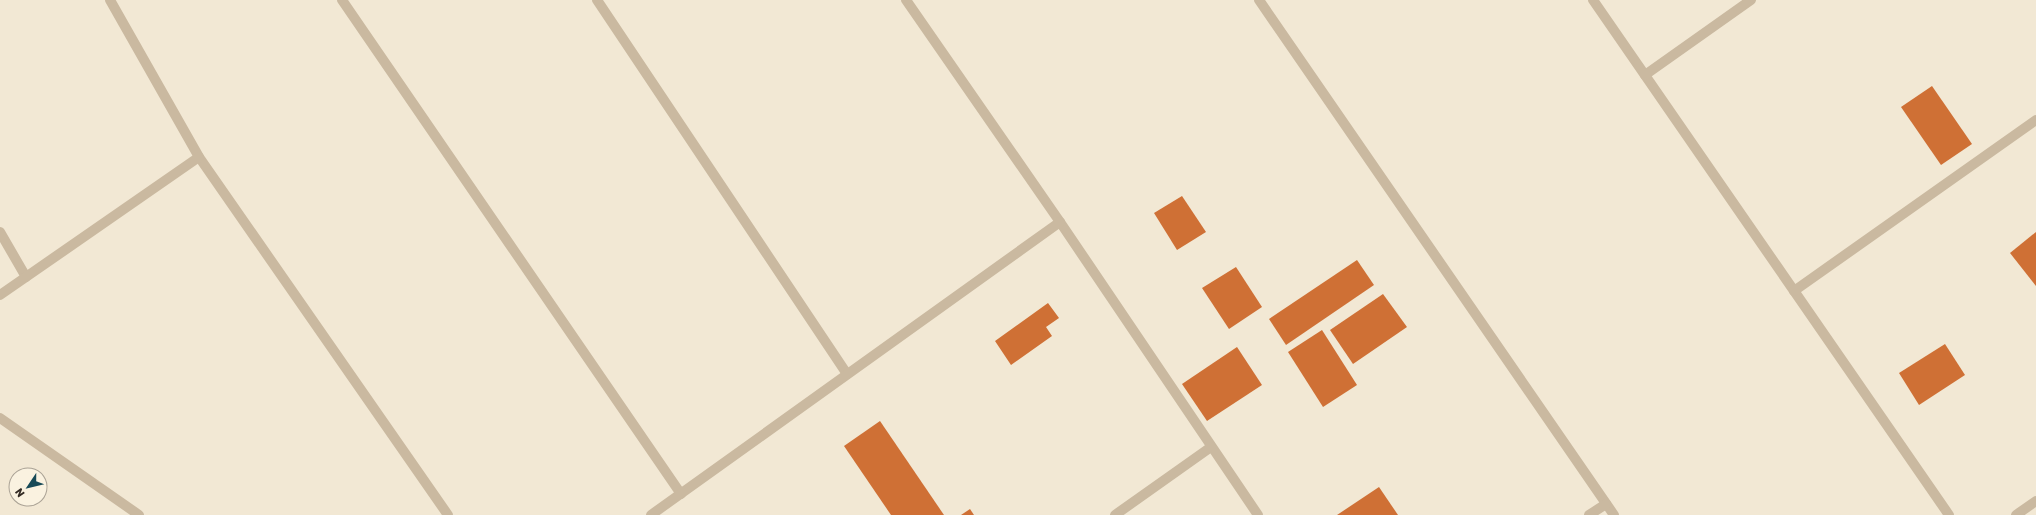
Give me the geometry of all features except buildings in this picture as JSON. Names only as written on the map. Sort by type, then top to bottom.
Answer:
[{"type":"street","points":[[110,0],[199,157],[448,515]]},
{"type":"street","points":[[342,0],[681,494]]},
{"type":"street","points":[[597,0],[847,374]]},
{"type":"street","points":[[906,0],[1060,222],[1258,515]]},
{"type":"street","points":[[1260,0],[1614,515]]},
{"type":"street","points":[[1593,0],[1949,515]]},
{"type":"street","points":[[1645,75],[1751,0]]},
{"type":"street","points":[[1794,291],[2036,120]]},
{"type":"street","points":[[0,295],[199,157]]},
{"type":"street","points":[[651,515],[1060,222]]},
{"type":"street","points":[[0,232],[26,277]]},
{"type":"street","points":[[0,418],[139,515]]},
{"type":"street","points":[[1115,515],[1211,447]]},
{"type":"street","points":[[2016,515],[2036,501]]},
{"type":"street","points":[[1589,515],[1606,504]]}]
